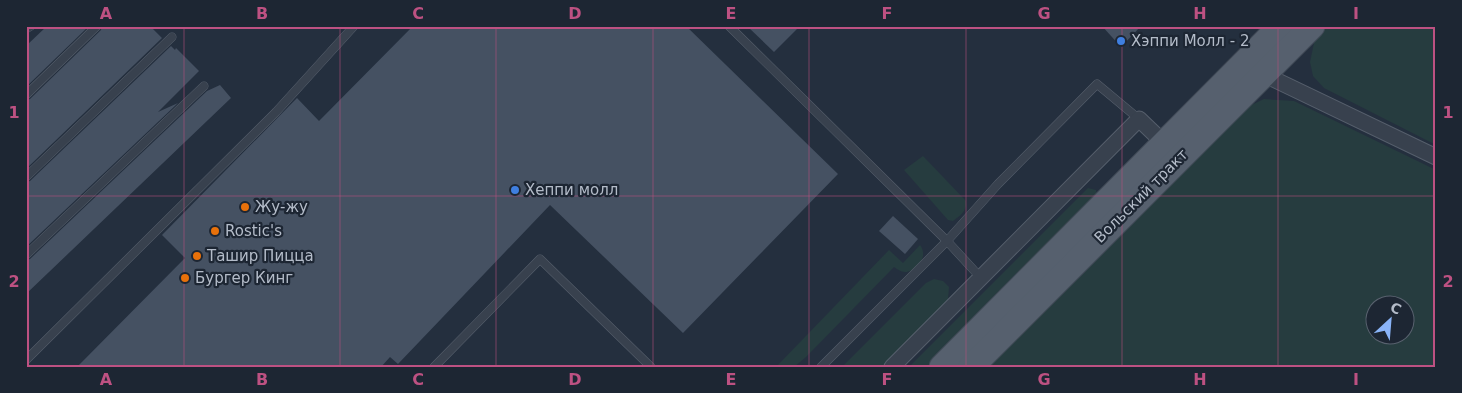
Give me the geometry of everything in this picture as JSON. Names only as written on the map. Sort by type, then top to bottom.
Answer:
[{"type":"main road","name":"Вольский тракт","points":[[942,367],[1281,26]]},
{"type":"main road","name":"Вольский тракт","points":[[971,367],[1312,26]]},
{"type":"street","points":[[1265,75],[1436,157]]},
{"type":"street","points":[[892,367],[1139,119],[1164,143]]},
{"type":"lane","points":[[26,29],[31,26]]},
{"type":"lane","points":[[26,95],[97,26]]},
{"type":"lane","points":[[26,360],[276,112],[354,26]]},
{"type":"lane","points":[[729,26],[947,241],[981,278]]},
{"type":"lane","points":[[26,177],[172,37]]},
{"type":"lane","points":[[821,367],[947,241],[998,184],[1097,84],[1139,119]]},
{"type":"lane","points":[[26,255],[204,86]]},
{"type":"lane","points":[[434,367],[540,259],[650,367]]},
{"type":"green space","points":[[1327,26],[1436,26],[1436,145],[1324,88],[1313,76],[1310,62],[1315,38]]},
{"type":"green space","points":[[1264,99],[1294,101],[1436,170],[1436,367],[989,367],[1245,108]]},
{"type":"green space","points":[[923,156],[966,201],[961,215],[953,221],[948,220],[904,170]]},
{"type":"green space","points":[[1088,188],[1096,190],[1097,196],[926,367],[909,367]]},
{"type":"green space","points":[[920,245],[923,254],[922,258],[914,269],[905,272],[894,267],[806,357],[794,367],[776,367],[889,250],[903,263]]},
{"type":"green space","points":[[934,279],[943,281],[949,287],[948,300],[882,367],[842,367],[926,283]]},
{"type":"building","points":[[47,26],[89,26],[26,87],[26,46]]},
{"type":"building","points":[[102,26],[150,26],[162,38],[26,169],[26,100],[30,99],[101,30]]},
{"type":"building","name":"Хеппи молл","points":[[413,26],[686,26],[838,174],[683,333],[550,205],[398,364],[390,357],[381,367],[77,367],[185,258],[162,235],[297,98],[319,121]]},
{"type":"building","points":[[747,26],[800,26],[774,52]]},
{"type":"building","name":"Хэппи Молл - 2","points":[[1102,26],[1141,26],[1121,47]]},
{"type":"building","points":[[171,46],[175,50],[176,48],[199,71],[158,112],[178,103],[26,247],[26,182],[30,181]]},
{"type":"building","points":[[220,85],[231,98],[26,294],[26,260],[30,259],[207,91]]},
{"type":"building","points":[[893,216],[918,239],[905,254],[879,231]]},
{"type":"place","name":"Хэппи Молл - 2","points":[[1121,41]]},
{"type":"place","name":"Хеппи молл","points":[[515,190]]},
{"type":"place","name":"Жу-жу","points":[[245,207]]},
{"type":"place","name":"Rostic's","points":[[215,231]]},
{"type":"place","name":"Ташир Пицца","points":[[197,256]]},
{"type":"place","name":"Бургер Кинг","points":[[185,278]]}]
